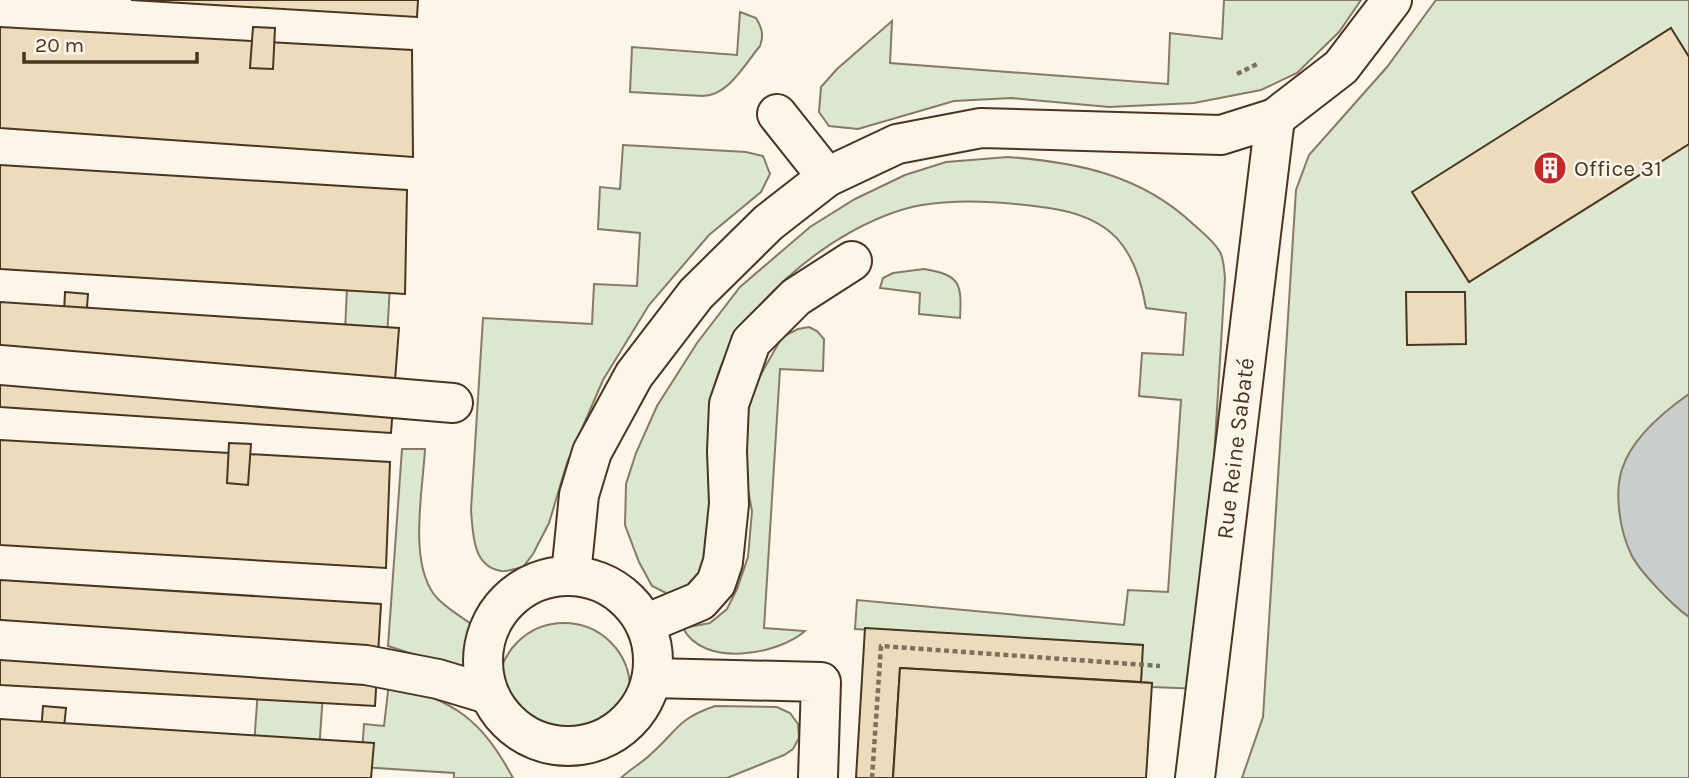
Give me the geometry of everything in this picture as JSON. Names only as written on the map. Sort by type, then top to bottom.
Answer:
[{"type":"lane","points":[[571,575],[579,495],[592,453],[634,375],[696,294],[768,223],[827,177],[897,144],[981,128],[1221,135],[1275,118],[1341,67],[1392,0]]},
{"type":"lane","points":[[777,114],[827,177]]},
{"type":"lane","name":"Rue Reine Sabaté","points":[[1195,778],[1275,118]]},
{"type":"lane","points":[[645,624],[700,601],[716,583],[723,562],[729,504],[729,404],[751,342],[796,297],[852,261]]},
{"type":"lane","points":[[0,365],[453,403]]},
{"type":"lane","points":[[571,575],[607,584],[635,608],[645,624],[654,660],[652,678],[643,703],[627,723],[605,738],[581,746],[554,762],[538,742],[515,729],[488,694],[482,653],[487,633],[496,613],[511,597],[528,585],[571,575]]},
{"type":"lane","points":[[0,640],[366,665],[438,679],[488,694]]},
{"type":"lane","points":[[652,678],[821,682],[818,777]]},
{"type":"path","points":[[872,778],[881,646],[1169,667]]},
{"type":"green space","points":[[1224,0],[1361,0],[1339,32],[1297,73],[1261,90],[1194,103],[1109,107],[1011,98],[954,101],[858,129],[829,126],[819,112],[821,87],[837,69],[892,21],[890,63],[1168,84],[1170,33],[1222,39]]},
{"type":"green space","points":[[1436,0],[1689,0],[1689,778],[1242,778],[1263,717],[1296,190],[1309,155],[1387,67]]},
{"type":"green space","points":[[740,12],[756,18],[762,32],[761,42],[736,77],[721,90],[703,96],[630,92],[632,47],[737,55]]},
{"type":"green space","points":[[623,145],[746,152],[763,156],[770,174],[761,192],[709,235],[649,305],[603,380],[567,463],[549,523],[533,554],[523,567],[501,571],[491,568],[479,556],[471,510],[483,318],[592,324],[594,284],[637,286],[640,233],[598,229],[600,187],[620,189]]},
{"type":"green space","points":[[1008,157],[1083,167],[1130,183],[1173,207],[1208,237],[1221,255],[1225,278],[1200,689],[1152,687],[1152,683],[1141,682],[1142,645],[855,629],[857,600],[1124,625],[1128,590],[1168,592],[1181,400],[1139,396],[1142,353],[1183,355],[1186,313],[1146,308],[1142,287],[1128,252],[1105,228],[1071,212],[986,202],[922,205],[889,214],[854,230],[820,252],[787,278],[758,307],[735,339],[719,372],[711,414],[723,539],[682,601],[652,586],[639,562],[625,525],[626,484],[636,453],[657,406],[697,343],[740,287],[810,227],[855,199],[905,175],[946,162]]},
{"type":"green space","points":[[348,266],[391,268],[386,355],[344,353]]},
{"type":"green space","points":[[924,269],[945,274],[956,283],[960,296],[960,318],[919,314],[920,293],[880,288],[883,278],[893,273]]},
{"type":"green space","points":[[809,327],[824,339],[823,371],[780,369],[764,628],[805,631],[793,639],[760,651],[723,653],[707,649],[693,641],[683,628],[710,623],[727,609],[748,557],[752,511],[746,480],[743,419],[755,385],[782,337]]},
{"type":"green space","points":[[402,449],[425,449],[419,527],[423,568],[428,585],[438,599],[473,625],[467,659],[467,678],[437,662],[388,646]]},
{"type":"green space","points":[[564,623],[589,628],[611,642],[625,664],[630,689],[625,714],[611,736],[589,750],[564,755],[539,750],[517,736],[503,714],[498,689],[503,664],[517,642],[539,628]]},
{"type":"green space","points":[[324,679],[318,766],[254,745],[258,690]]},
{"type":"green space","points":[[389,683],[432,697],[463,715],[489,740],[513,778],[454,778],[454,773],[361,767],[364,724],[384,726]]},
{"type":"green space","points":[[715,706],[777,707],[790,713],[798,724],[799,738],[793,749],[784,755],[727,778],[621,778],[685,721]]},
{"type":"shaded area","points":[[1689,394],[1689,617],[1657,588],[1631,554],[1619,512],[1618,490],[1622,469],[1641,436],[1659,417]]},
{"type":"building","points":[[131,0],[418,0],[417,17]]},
{"type":"building","points":[[0,27],[412,50],[413,157],[0,128]]},
{"type":"building","points":[[253,27],[275,28],[273,69],[250,68]]},
{"type":"building","name":"Office 31","points":[[1671,28],[1689,57],[1689,144],[1469,282],[1412,192]]},
{"type":"building","points":[[0,165],[407,190],[405,294],[0,269]]},
{"type":"building","points":[[65,292],[88,294],[85,335],[63,335]]},
{"type":"building","points":[[1406,292],[1465,292],[1466,344],[1407,345]]},
{"type":"building","points":[[0,302],[399,328],[391,433],[0,407]]},
{"type":"building","points":[[0,440],[390,462],[386,568],[0,545]]},
{"type":"building","points":[[229,443],[251,444],[248,485],[227,483]]},
{"type":"building","points":[[0,580],[381,604],[375,706],[0,685]]},
{"type":"building","points":[[865,628],[1143,645],[1141,682],[900,668],[893,778],[856,778]]},
{"type":"building","points":[[900,668],[1152,683],[1146,778],[893,778]]},
{"type":"building","points":[[43,706],[66,708],[62,747],[40,746]]},
{"type":"building","points":[[0,719],[374,743],[371,778],[0,778]]},
{"type":"place","name":"Office 31","points":[[1550,168]]}]
